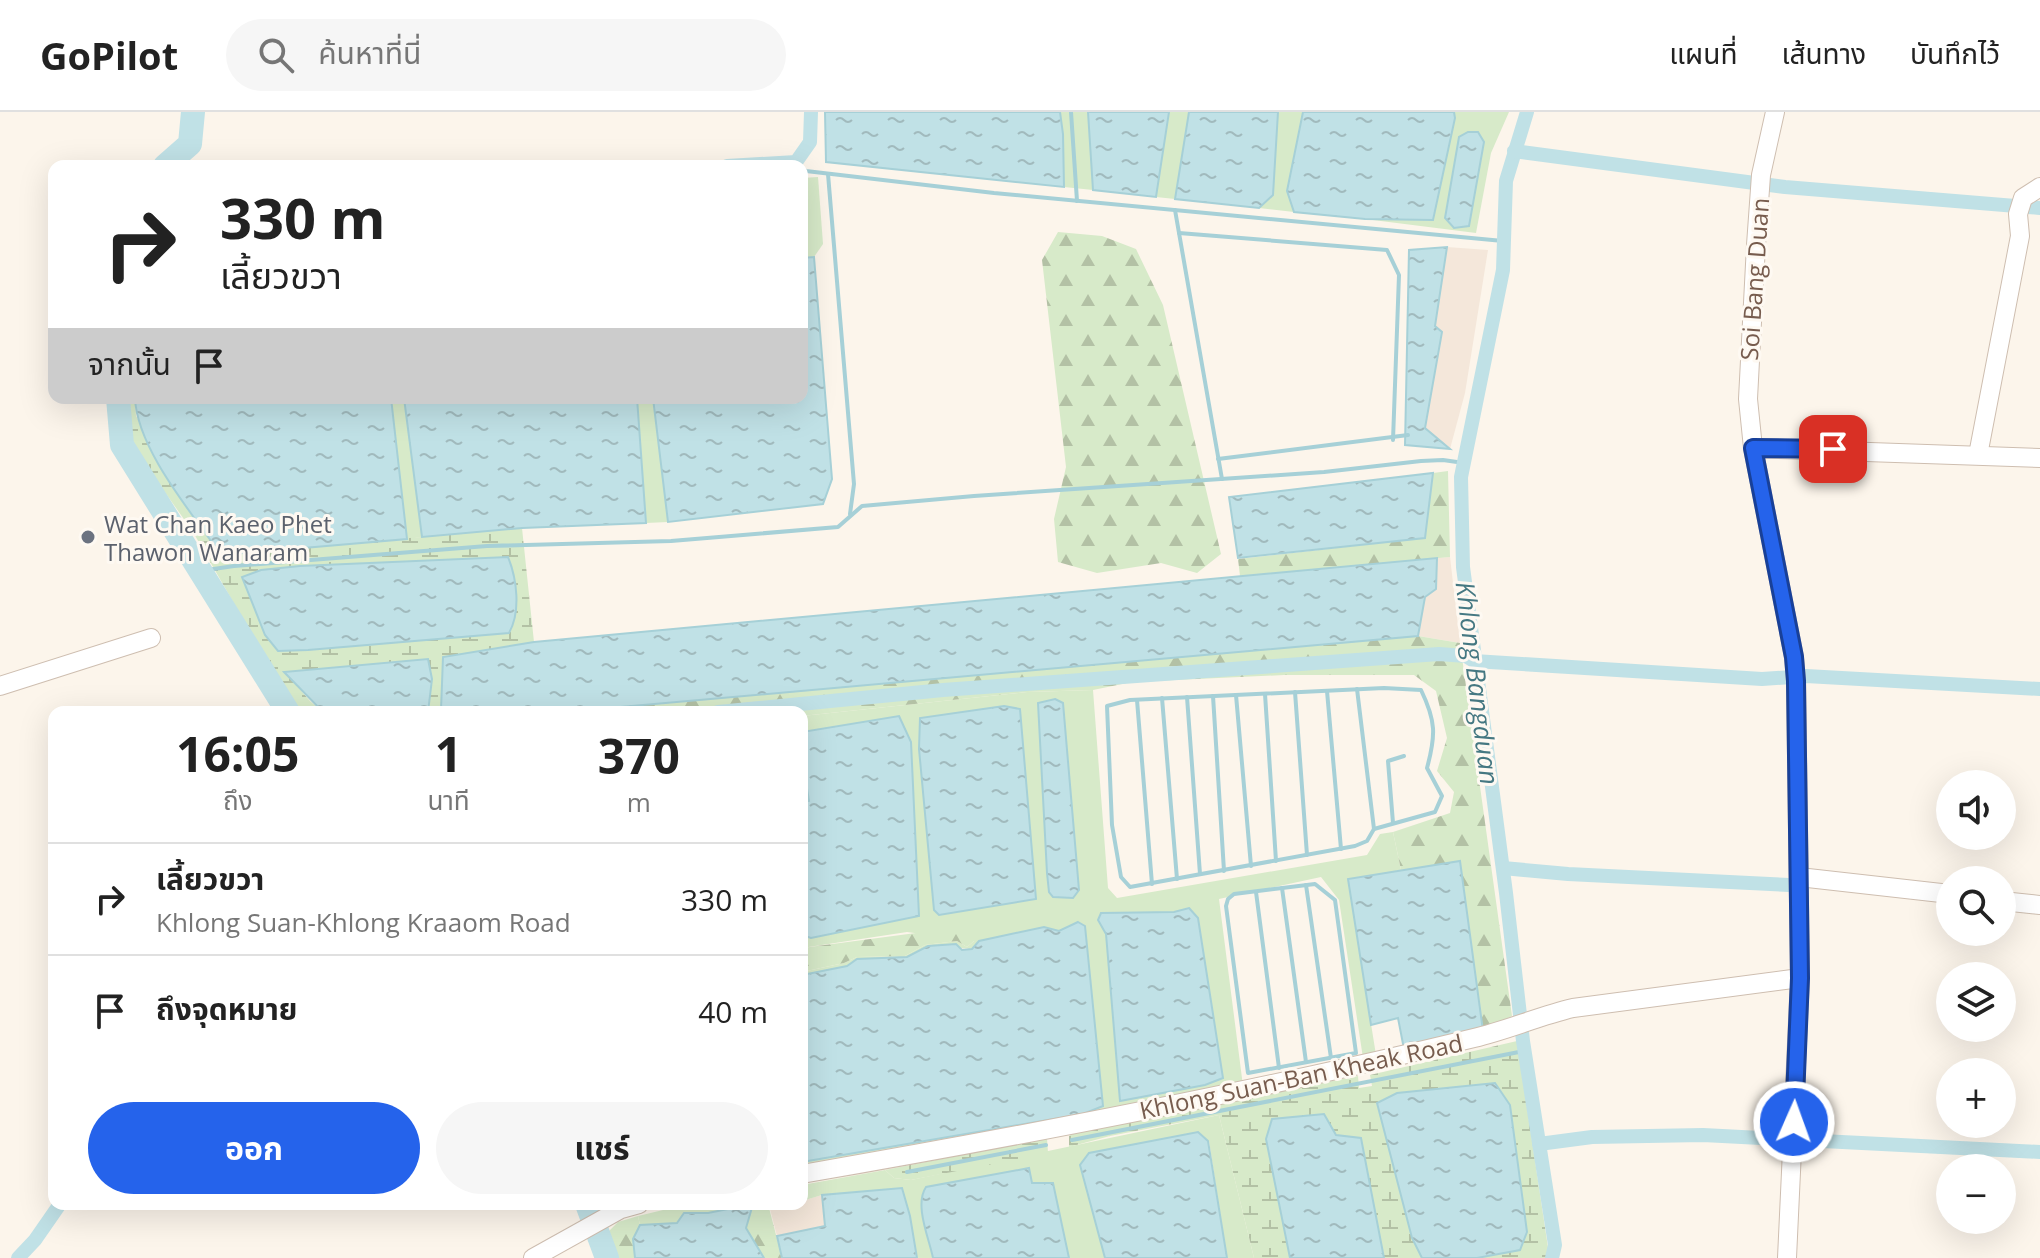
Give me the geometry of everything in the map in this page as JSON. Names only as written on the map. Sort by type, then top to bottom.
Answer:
[{"type":"street","name":"Soi Bang Duan","points":[[1775,112],[1760,183],[1748,399],[1753,448],[1796,681],[1800,978],[1787,1258]]},
{"type":"street","points":[[1978,455],[2020,236],[2021,206],[2040,187]]},
{"type":"street","points":[[1753,448],[2040,458]]},
{"type":"street","points":[[0,686],[151,638]]},
{"type":"street","points":[[1799,877],[1936,892]]},
{"type":"street","points":[[2016,902],[2040,905]]},
{"type":"street","name":"Khlong Suan-Ban Kheak Road","points":[[808,1173],[1049,1131],[1360,1064],[1500,1030],[1573,1008],[1800,978]]},
{"type":"street","points":[[533,1258],[624,1210]]},
{"type":"shaded area","points":[[1447,247],[1488,250],[1465,393],[1450,449],[1425,428],[1442,332],[1435,327]]},
{"type":"shaded area","points":[[1450,557],[1460,643],[1418,636],[1425,597],[1436,589],[1437,558]]},
{"type":"shaded area","points":[[822,1195],[825,1227],[777,1236],[770,1210],[808,1210],[808,1199]]},
{"type":"green space","points":[[1060,112],[1088,112],[1093,190],[1064,187]]},
{"type":"green space","points":[[1169,112],[1189,112],[1175,199],[1156,197]]},
{"type":"green space","points":[[1278,112],[1303,112],[1287,191],[1294,212],[1259,208],[1273,195]]},
{"type":"green space","points":[[1454,112],[1509,112],[1491,153],[1476,233],[1365,219],[1433,220]]},
{"type":"green space","points":[[818,177],[823,244],[814,257],[808,258],[808,178]]},
{"type":"green space","points":[[1058,232],[1102,236],[1136,249],[1163,305],[1221,554],[1197,573],[1161,563],[1097,573],[1058,562],[1054,519],[1066,467],[1042,260]]},
{"type":"green space","points":[[126,404],[135,404],[136,416],[221,555],[522,528],[534,642],[443,657],[442,706],[429,706],[432,679],[428,659],[285,672],[316,706],[295,706],[193,532],[128,440]]},
{"type":"green space","points":[[392,404],[405,404],[422,537],[407,539]]},
{"type":"green space","points":[[637,404],[654,404],[668,522],[646,523]]},
{"type":"green space","points":[[1448,471],[1450,557],[1240,576],[1238,559],[1425,538],[1433,473]]},
{"type":"green space","points":[[1418,636],[1460,643],[1512,1016],[1483,1031],[1460,862],[1401,870],[1393,832],[1450,813],[1454,792],[1437,771],[1447,738],[1436,691],[1414,675],[1284,675],[1132,682],[1093,690],[1027,692],[808,715],[808,706],[631,706]]},
{"type":"green space","points":[[1093,690],[1108,888],[1117,898],[1367,855],[1380,834],[1393,832],[1401,870],[1348,880],[1376,1055],[1363,1058],[1339,900],[1321,877],[1219,899],[1243,1086],[808,1169],[808,1161],[1083,1114],[1103,1106],[1084,925],[1078,922],[1059,931],[1044,927],[979,941],[973,949],[928,946],[907,957],[857,959],[847,966],[808,974],[808,971],[857,957],[905,956],[925,945],[957,941],[967,947],[974,941],[907,932],[808,947],[808,937],[811,938],[899,716],[808,731],[808,715],[1027,692]],"holes":[[[1055,699],[1049,892],[1038,704]],[[1189,908],[1222,1078],[1205,1085],[1120,1101],[1102,913],[1174,912]]]},
{"type":"green space","points":[[969,926],[975,934],[974,941],[967,947],[957,941],[925,945],[905,956],[857,957],[808,971],[808,947]]},
{"type":"green space","points":[[1517,1041],[1549,1254],[1545,1258],[1477,1258],[1519,1250],[1377,1103],[1412,1238],[1422,1258],[1384,1258],[1336,1135],[1272,1119],[1266,1139],[1290,1258],[1254,1258],[1219,1115],[1069,1147],[1069,1136],[1074,1132],[1358,1076],[1359,1088],[1372,1086],[1370,1075]]},
{"type":"green space","points":[[1219,1115],[1254,1258],[1227,1258],[1209,1141],[1080,1164],[1105,1258],[1069,1258],[1063,1235],[921,1204],[933,1258],[917,1258],[902,1188],[822,1195],[808,1199],[808,1184],[885,1170],[894,1178],[911,1180]]},
{"type":"green space","points":[[1047,1138],[1048,1153],[911,1180],[894,1178],[885,1170]]},
{"type":"green space","points":[[663,1210],[722,1210],[684,1213],[677,1223],[640,1225],[638,1216]]},
{"type":"green space","points":[[751,1210],[770,1210],[782,1258],[764,1258],[746,1228]]},
{"type":"green space","points":[[638,1216],[640,1225],[633,1239],[635,1258],[613,1258],[607,1233],[618,1222]]},
{"type":"water","points":[[825,112],[1060,112],[1064,187],[826,162]]},
{"type":"water","points":[[1088,112],[1169,112],[1156,197],[1093,190]]},
{"type":"water","points":[[1189,112],[1278,112],[1273,195],[1259,208],[1175,199]]},
{"type":"water","points":[[1303,112],[1454,112],[1433,220],[1365,219],[1294,212],[1287,191]]},
{"type":"water","points":[[1468,132],[1478,132],[1484,142],[1469,226],[1454,228],[1445,218],[1459,137]]},
{"type":"water","points":[[1447,247],[1435,326],[1442,332],[1425,428],[1450,449],[1405,445],[1409,250]]},
{"type":"water","points":[[814,257],[832,479],[823,504],[668,522],[654,404],[808,404],[808,258]]},
{"type":"water","points":[[136,404],[392,404],[407,539],[221,555],[155,459],[138,418]]},
{"type":"water","points":[[405,404],[637,404],[646,523],[522,528],[422,537]]},
{"type":"water","points":[[1433,473],[1425,538],[1238,558],[1229,497]]},
{"type":"water","points":[[508,557],[516,595],[515,615],[509,633],[308,650],[278,651],[265,635],[242,577],[261,570],[300,566]]},
{"type":"water","points":[[1437,558],[1436,589],[1425,597],[1418,636],[631,706],[441,706],[443,657],[534,642]]},
{"type":"water","points":[[428,659],[432,679],[429,706],[317,706],[284,672]]},
{"type":"water","points":[[1055,699],[1063,703],[1079,890],[1073,898],[1053,897],[1049,892],[1047,873],[1038,703]]},
{"type":"water","points":[[1004,706],[1020,709],[1036,899],[939,915],[934,910],[919,749],[920,718]]},
{"type":"water","points":[[899,716],[911,742],[919,916],[808,937],[808,731]]},
{"type":"water","points":[[1460,861],[1483,1031],[1404,1049],[1398,1018],[1371,1025],[1348,879]]},
{"type":"water","points":[[1189,908],[1198,918],[1223,1078],[1205,1085],[1120,1101],[1106,934],[1098,920],[1101,913],[1174,912]]},
{"type":"water","points":[[1078,922],[1085,926],[1103,1106],[1083,1114],[808,1161],[808,974],[847,966],[857,959],[907,957],[928,946],[956,944],[962,950],[972,949],[979,941],[1044,927],[1059,931]]},
{"type":"water","points":[[1495,1083],[1510,1105],[1527,1232],[1520,1250],[1477,1258],[1422,1258],[1412,1238],[1377,1103],[1397,1093]]},
{"type":"water","points":[[1324,1114],[1336,1135],[1361,1138],[1384,1258],[1290,1258],[1266,1139],[1272,1119]]},
{"type":"water","points":[[1198,1132],[1208,1141],[1227,1258],[1105,1258],[1080,1165],[1089,1153]]},
{"type":"water","points":[[1029,1168],[1032,1183],[1053,1183],[1069,1258],[933,1258],[921,1203],[926,1187]]},
{"type":"water","points":[[902,1188],[917,1258],[782,1258],[777,1236],[825,1226],[822,1195]]},
{"type":"water","points":[[751,1210],[746,1228],[764,1258],[635,1258],[633,1239],[640,1225],[677,1223],[684,1213]]},
{"type":"waterway","points":[[172,160],[190,144],[193,112]]},
{"type":"waterway","points":[[797,160],[810,142],[811,112]]},
{"type":"waterway","points":[[1071,112],[1077,201]]},
{"type":"waterway","name":"Khlong Bangduan","points":[[1527,112],[1506,181],[1503,270],[1461,477],[1463,567],[1523,1041],[1555,1245],[1552,1258]]},
{"type":"waterway","points":[[1514,151],[1785,187],[2040,208]]},
{"type":"waterway","points":[[808,171],[994,193],[1503,241]]},
{"type":"waterway","points":[[828,174],[854,484],[850,514]]},
{"type":"waterway","points":[[1175,210],[1222,479]]},
{"type":"waterway","points":[[1179,233],[1387,250],[1399,275],[1393,440]]},
{"type":"waterway","points":[[119,404],[122,445],[284,706]]},
{"type":"waterway","points":[[1218,459],[1408,435]]},
{"type":"waterway","points":[[200,571],[487,546],[671,541],[838,527],[862,506],[1324,472],[1421,461],[1464,463]]},
{"type":"waterway","points":[[779,706],[943,690],[1439,654],[1466,656],[1474,661],[1762,679],[1806,676],[2040,689]]},
{"type":"waterway","points":[[1384,688],[1421,690],[1426,701],[1433,728],[1427,768],[1442,796],[1435,812],[1374,829],[1367,841],[1355,846],[1130,887],[1121,877],[1112,825],[1107,706],[1130,700],[1384,688]]},
{"type":"waterway","points":[[1357,689],[1374,829]]},
{"type":"waterway","points":[[1327,691],[1341,849]]},
{"type":"waterway","points":[[1295,692],[1307,855]]},
{"type":"waterway","points":[[1265,694],[1276,861]]},
{"type":"waterway","points":[[1236,695],[1251,866]]},
{"type":"waterway","points":[[1213,696],[1224,871]]},
{"type":"waterway","points":[[1187,697],[1200,874]]},
{"type":"waterway","points":[[1162,698],[1177,879]]},
{"type":"waterway","points":[[1137,700],[1152,884]]},
{"type":"waterway","points":[[1393,823],[1388,761],[1404,756]]},
{"type":"waterway","points":[[1503,868],[1789,885]]},
{"type":"waterway","points":[[1315,884],[1335,900],[1356,1053],[1248,1073],[1226,906],[1228,899],[1234,894],[1315,884]]},
{"type":"waterway","points":[[1306,885],[1331,1058]]},
{"type":"waterway","points":[[1282,888],[1306,1062]]},
{"type":"waterway","points":[[1256,892],[1279,1068]]},
{"type":"waterway","points":[[1072,1140],[1524,1051]]},
{"type":"waterway","points":[[1539,1144],[1592,1137],[1703,1135],[2040,1152]]},
{"type":"waterway","points":[[907,1172],[1046,1145]]},
{"type":"waterway","points":[[18,1258],[56,1210]]},
{"type":"waterway","points":[[589,1210],[607,1258]]},
{"type":"place","name":"Wat Chan Kaeo Phet Thawon Wanaram","points":[[88,537]]},
{"type":"route","points":[[1794,1122],[1800,978],[1796,681],[1753,448],[1833,449]]}]
